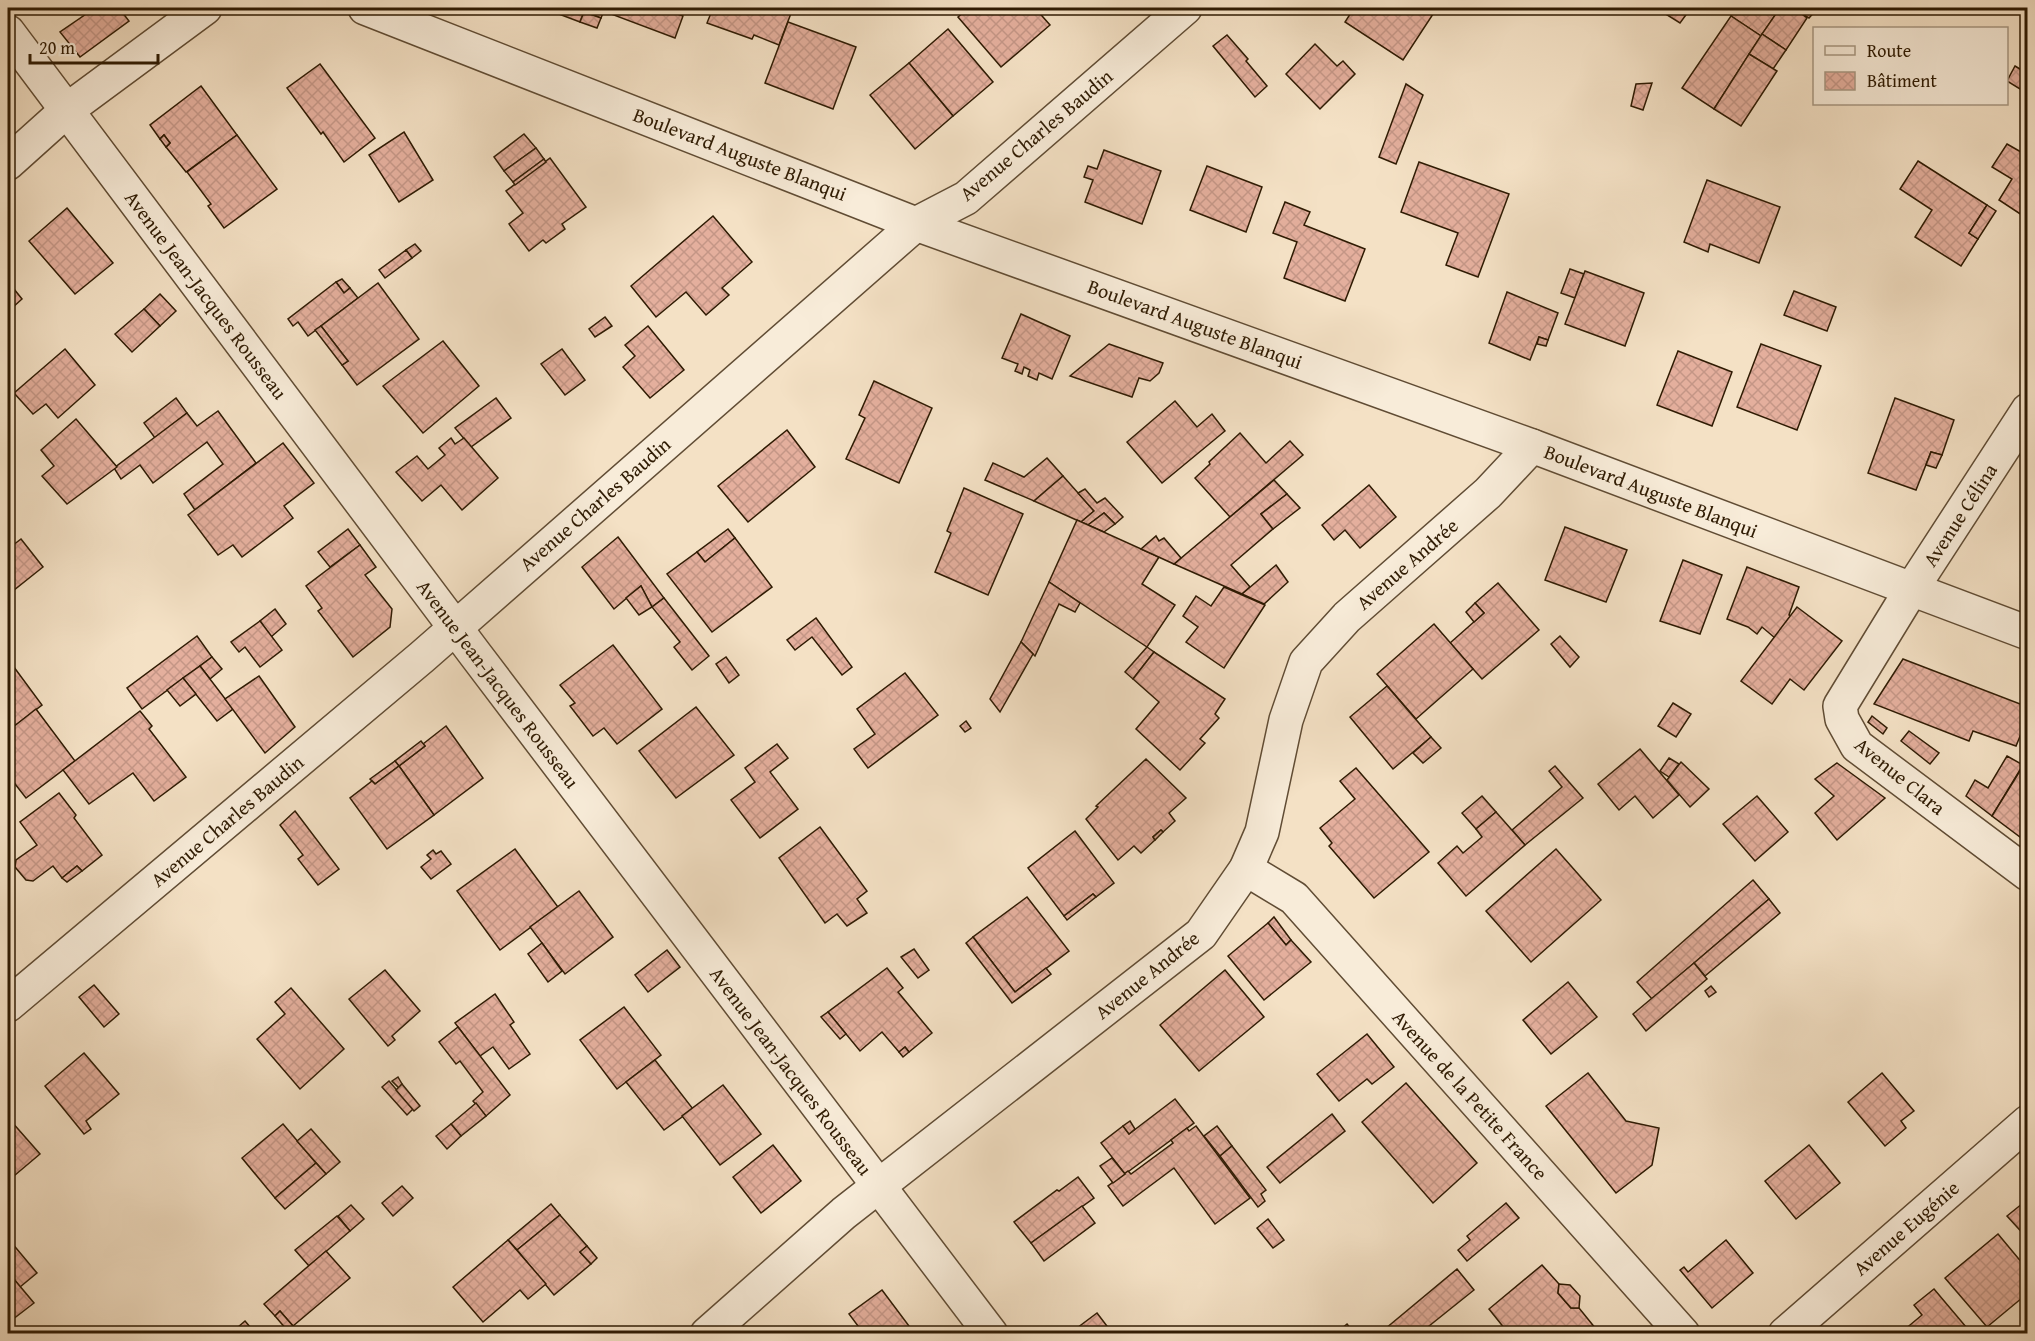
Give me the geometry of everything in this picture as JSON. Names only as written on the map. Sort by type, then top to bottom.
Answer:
[{"type":"street","points":[[8,163],[67,110],[205,8]]},
{"type":"street","name":"Boulevard Auguste Blanqui","points":[[365,8],[916,224],[1532,446],[2028,633]]},
{"type":"street","name":"Avenue Charles Baudin","points":[[8,1005],[422,657],[916,224],[966,198],[1185,8]]},
{"type":"street","name":"Avenue Jean-Jacques Rousseau","points":[[8,32],[454,627],[991,1334]]},
{"type":"street","name":"Avenue Célina","points":[[1911,590],[2028,410]]},
{"type":"street","name":"Avenue Andrée","points":[[707,1334],[844,1213],[1201,934],[1246,869],[1262,832],[1286,720],[1306,662],[1347,617],[1488,493],[1532,446]]},
{"type":"street","name":"Avenue Clara","points":[[1911,590],[1840,706],[1842,719],[1857,746],[2028,874]]},
{"type":"street","name":"Avenue de la Petite France","points":[[1246,869],[1294,898],[1683,1334]]},
{"type":"street","name":"Avenue Eugénie","points":[[1785,1334],[2028,1122]]},
{"type":"building","points":[[95,8],[119,8],[129,21],[80,57],[60,32]]},
{"type":"building","points":[[543,8],[605,8],[601,18],[584,12],[580,22]]},
{"type":"building","points":[[605,8],[667,8],[666,10],[683,16],[675,38],[603,11]]},
{"type":"building","points":[[694,8],[793,8],[779,45],[754,35],[752,39],[707,23],[711,13]]},
{"type":"building","points":[[969,8],[1035,8],[1050,25],[1001,67],[958,17]]},
{"type":"building","points":[[1354,8],[1437,8],[1403,60],[1345,22]]},
{"type":"building","points":[[1656,8],[1691,8],[1680,23]]},
{"type":"building","points":[[1736,8],[1780,8],[1761,36],[1731,16]]},
{"type":"building","points":[[1780,8],[1794,8],[1807,18],[1786,50],[1762,34]]},
{"type":"building","points":[[1794,8],[1818,8],[1809,18]]},
{"type":"building","points":[[584,12],[601,18],[597,28],[580,22]]},
{"type":"building","points":[[1731,16],[1761,36],[1714,109],[1682,88]]},
{"type":"building","points":[[788,22],[856,47],[833,109],[765,83]]},
{"type":"building","points":[[948,29],[993,82],[953,116],[909,63]]},
{"type":"building","points":[[1762,34],[1786,50],[1773,69],[1749,54]]},
{"type":"building","points":[[1227,35],[1267,86],[1255,97],[1213,46]]},
{"type":"building","points":[[1315,44],[1337,66],[1343,61],[1355,74],[1320,109],[1286,74]]},
{"type":"building","points":[[1749,54],[1777,71],[1741,126],[1714,109]]},
{"type":"building","points":[[909,63],[953,116],[915,149],[870,95]]},
{"type":"building","points":[[320,64],[375,138],[344,162],[287,88]]},
{"type":"building","points":[[2015,66],[2028,74],[2028,94],[2008,82]]},
{"type":"building","points":[[1652,83],[1643,110],[1631,106],[1636,84]]},
{"type":"building","points":[[1406,84],[1423,95],[1396,164],[1379,157]]},
{"type":"building","points":[[201,86],[237,135],[186,172],[166,147],[170,143],[164,135],[160,139],[150,125]]},
{"type":"building","points":[[404,132],[433,180],[399,202],[369,155]]},
{"type":"building","points":[[524,134],[536,148],[504,171],[494,157]]},
{"type":"building","points":[[164,135],[170,143],[166,147],[160,139]]},
{"type":"building","points":[[237,135],[277,189],[224,228],[208,206],[211,204],[187,172]]},
{"type":"building","points":[[2007,144],[2028,156],[2028,219],[1999,200],[2012,179],[1992,167]]},
{"type":"building","points":[[536,148],[544,159],[513,182],[504,171]]},
{"type":"building","points":[[1104,150],[1161,171],[1142,224],[1085,202],[1093,180],[1084,177],[1088,166],[1097,169]]},
{"type":"building","points":[[550,158],[586,207],[562,224],[565,229],[546,243],[543,240],[529,251],[509,224],[523,213],[506,191]]},
{"type":"building","points":[[544,159],[546,162],[515,185],[513,182]]},
{"type":"building","points":[[1918,161],[1987,205],[1969,233],[1978,239],[1961,266],[1915,237],[1932,210],[1900,189]]},
{"type":"building","points":[[1419,162],[1509,194],[1478,277],[1446,265],[1458,233],[1401,212]]},
{"type":"building","points":[[1207,166],[1262,187],[1246,232],[1190,210]]},
{"type":"building","points":[[1707,180],[1780,207],[1759,263],[1710,244],[1708,252],[1684,242]]},
{"type":"building","points":[[1285,202],[1310,212],[1304,225],[1365,249],[1345,301],[1284,278],[1297,242],[1273,233]]},
{"type":"building","points":[[1987,205],[1996,211],[1978,239],[1969,233]]},
{"type":"building","points":[[67,208],[113,263],[75,294],[29,241]]},
{"type":"building","points":[[713,216],[752,262],[722,288],[729,295],[706,315],[686,292],[656,317],[631,286]]},
{"type":"building","points":[[415,244],[421,251],[412,258],[406,250]]},
{"type":"building","points":[[406,250],[412,258],[385,278],[379,270]]},
{"type":"building","points":[[1570,269],[1584,274],[1575,298],[1561,293]]},
{"type":"building","points":[[1585,271],[1644,293],[1625,346],[1565,324]]},
{"type":"building","points":[[342,279],[350,288],[344,293],[336,282]]},
{"type":"building","points":[[336,282],[344,293],[350,288],[358,298],[308,336],[298,322],[293,326],[288,319]]},
{"type":"building","points":[[378,283],[419,339],[357,385],[342,365],[348,361],[321,326]]},
{"type":"building","points":[[14,289],[22,299],[11,309],[8,305],[8,295]]},
{"type":"building","points":[[1794,291],[1836,307],[1827,331],[1784,315]]},
{"type":"building","points":[[1507,292],[1558,313],[1548,340],[1539,337],[1530,360],[1489,343]]},
{"type":"building","points":[[160,294],[176,311],[160,326],[144,309]]},
{"type":"building","points":[[144,309],[160,326],[132,352],[115,334]]},
{"type":"building","points":[[1021,314],[1070,336],[1052,379],[1039,373],[1037,380],[1028,376],[1030,370],[1024,367],[1022,374],[1015,371],[1018,364],[1002,358]]},
{"type":"building","points":[[605,317],[612,326],[595,337],[589,329]]},
{"type":"building","points":[[321,326],[348,361],[342,365],[315,330]]},
{"type":"building","points":[[648,326],[684,370],[650,398],[623,367],[635,356],[625,345]]},
{"type":"building","points":[[1539,337],[1548,340],[1546,346],[1537,344]]},
{"type":"building","points":[[443,341],[479,386],[423,433],[383,386]]},
{"type":"building","points":[[1109,344],[1163,363],[1159,373],[1150,381],[1139,378],[1132,397],[1070,376]]},
{"type":"building","points":[[1761,344],[1821,366],[1797,430],[1737,407]]},
{"type":"building","points":[[65,349],[95,385],[58,418],[46,404],[33,414],[14,393]]},
{"type":"building","points":[[562,349],[585,380],[565,395],[541,364]]},
{"type":"building","points":[[1678,351],[1732,372],[1712,426],[1657,405]]},
{"type":"building","points":[[874,381],[932,408],[899,483],[846,459],[865,418],[859,415]]},
{"type":"building","points":[[176,398],[187,413],[155,438],[144,423]]},
{"type":"building","points":[[496,398],[511,418],[471,447],[455,428]]},
{"type":"building","points":[[1895,398],[1954,420],[1942,455],[1931,452],[1916,490],[1868,473]]},
{"type":"building","points":[[1175,401],[1197,427],[1212,414],[1225,431],[1162,483],[1127,442]]},
{"type":"building","points":[[218,411],[256,463],[195,510],[184,494],[223,464],[207,442],[153,483],[140,465],[121,479],[114,468],[187,413],[197,426]]},
{"type":"building","points":[[76,419],[117,467],[67,504],[42,476],[54,466],[41,450]]},
{"type":"building","points":[[787,430],[815,467],[748,522],[718,486]]},
{"type":"building","points":[[1240,433],[1266,463],[1290,441],[1303,455],[1230,517],[1195,478]]},
{"type":"building","points":[[451,438],[455,444],[464,438],[498,478],[462,510],[441,485],[422,501],[396,472],[417,456],[428,469],[445,455],[439,448]]},
{"type":"building","points":[[283,443],[314,483],[284,506],[293,518],[242,557],[233,545],[218,555],[188,515]]},
{"type":"building","points":[[1931,452],[1942,455],[1936,468],[1926,465]]},
{"type":"building","points":[[1047,458],[1063,476],[1034,501],[985,480],[993,463],[1024,477]]},
{"type":"building","points":[[1063,476],[1094,511],[1081,522],[1034,501]]},
{"type":"building","points":[[1274,480],[1287,494],[1261,514],[1273,529],[1231,565],[1250,587],[1242,594],[1174,564]]},
{"type":"building","points":[[1369,485],[1396,517],[1360,548],[1345,530],[1334,540],[1322,525]]},
{"type":"building","points":[[964,488],[1023,514],[988,595],[935,572],[951,533],[947,531]]},
{"type":"building","points":[[1085,489],[1097,503],[1105,498],[1123,517],[1115,524],[1104,513],[1088,525],[1081,522],[1094,511],[1078,493]]},
{"type":"building","points":[[1287,494],[1300,508],[1273,529],[1261,514]]},
{"type":"building","points":[[1104,513],[1115,524],[1104,532],[1088,525]]},
{"type":"building","points":[[1077,520],[1159,557],[1142,584],[1175,605],[1147,647],[1049,582]]},
{"type":"building","points":[[1565,527],[1627,550],[1606,602],[1545,580]]},
{"type":"building","points":[[348,529],[360,545],[330,567],[318,552]]},
{"type":"building","points":[[728,529],[735,538],[705,562],[697,552]]},
{"type":"building","points":[[1156,536],[1159,541],[1164,538],[1181,558],[1174,564],[1141,549]]},
{"type":"building","points":[[618,537],[664,598],[652,607],[641,586],[614,609],[582,567]]},
{"type":"building","points":[[735,538],[772,587],[712,632],[667,574],[697,552],[705,562]]},
{"type":"building","points":[[21,539],[43,567],[9,594],[8,549]]},
{"type":"building","points":[[360,545],[376,567],[365,575],[392,609],[390,627],[353,657],[318,611],[322,608],[306,586]]},
{"type":"building","points":[[1683,560],[1722,575],[1700,634],[1660,621]]},
{"type":"building","points":[[1276,565],[1288,582],[1264,604],[1242,594]]},
{"type":"building","points":[[1747,567],[1799,587],[1789,615],[1791,616],[1775,638],[1762,627],[1757,634],[1748,627],[1727,619]]},
{"type":"building","points":[[1049,582],[1080,603],[1075,612],[1059,604],[1035,656],[1021,642]]},
{"type":"building","points":[[1498,583],[1539,630],[1482,679],[1450,643],[1484,613],[1475,603]]},
{"type":"building","points":[[641,586],[652,607],[639,615],[626,598]]},
{"type":"building","points":[[1224,587],[1265,605],[1224,668],[1186,642],[1198,627],[1183,616],[1196,596],[1211,606]]},
{"type":"building","points":[[664,598],[709,656],[692,670],[674,647],[680,642],[652,607]]},
{"type":"building","points":[[1475,603],[1484,613],[1474,622],[1466,612]]},
{"type":"building","points":[[1797,607],[1842,641],[1804,690],[1790,679],[1772,704],[1741,681]]},
{"type":"building","points":[[275,609],[286,624],[271,637],[260,621]]},
{"type":"building","points":[[816,618],[852,667],[842,675],[812,637],[795,650],[787,640]]},
{"type":"building","points":[[260,621],[282,650],[260,667],[245,647],[239,652],[231,642]]},
{"type":"building","points":[[1434,624],[1473,669],[1416,719],[1377,674]]},
{"type":"building","points":[[197,636],[212,657],[142,709],[127,688]]},
{"type":"building","points":[[1560,636],[1579,657],[1570,667],[1551,644]]},
{"type":"building","points":[[1021,642],[1033,654],[1000,712],[990,699]]},
{"type":"building","points":[[613,645],[662,709],[617,744],[604,728],[593,736],[570,706],[575,703],[560,685]]},
{"type":"building","points":[[1147,647],[1154,652],[1133,679],[1125,672]]},
{"type":"building","points":[[1154,652],[1225,699],[1215,714],[1219,718],[1200,739],[1205,743],[1180,770],[1136,729],[1159,702],[1133,679]]},
{"type":"building","points":[[212,657],[222,669],[210,679],[200,666]]},
{"type":"building","points":[[726,657],[739,675],[729,683],[716,664]]},
{"type":"building","points":[[8,659],[42,705],[8,731]]},
{"type":"building","points":[[1903,659],[2028,707],[2028,717],[2016,746],[1973,731],[1969,741],[1874,704]]},
{"type":"building","points":[[200,666],[233,709],[217,721],[183,678]]},
{"type":"building","points":[[905,673],[938,715],[868,768],[854,749],[875,734],[857,709]]},
{"type":"building","points":[[259,676],[295,727],[265,753],[225,699]]},
{"type":"building","points":[[183,678],[196,694],[180,706],[167,690]]},
{"type":"building","points":[[1387,686],[1431,737],[1393,769],[1350,717]]},
{"type":"building","points":[[1673,703],[1691,714],[1676,737],[1658,726]]},
{"type":"building","points":[[696,707],[734,755],[676,798],[639,751]]},
{"type":"building","points":[[36,709],[75,761],[26,798],[8,775],[8,731]]},
{"type":"building","points":[[140,711],[152,726],[149,729],[186,777],[154,801],[133,773],[89,804],[63,770]]},
{"type":"building","points":[[1872,716],[1887,728],[1883,734],[1868,722]]},
{"type":"building","points":[[966,721],[971,728],[965,732],[960,726]]},
{"type":"building","points":[[446,726],[483,778],[434,815],[399,766]]},
{"type":"building","points":[[1909,731],[1939,753],[1930,764],[1901,741]]},
{"type":"building","points":[[1431,737],[1441,748],[1423,763],[1413,753]]},
{"type":"building","points":[[421,741],[425,746],[399,766],[395,761]]},
{"type":"building","points":[[777,744],[788,758],[770,772],[798,809],[760,838],[731,800],[755,782],[745,768]]},
{"type":"building","points":[[1640,749],[1679,795],[1653,818],[1635,796],[1619,810],[1598,784]]},
{"type":"building","points":[[2007,756],[2023,765],[1992,816],[1966,796],[1975,780],[1988,788]]},
{"type":"building","points":[[1669,758],[1679,764],[1669,777],[1660,771]]},
{"type":"building","points":[[2028,758],[2028,843],[1992,816]]},
{"type":"building","points":[[1146,759],[1186,798],[1169,813],[1175,821],[1163,832],[1161,830],[1153,837],[1155,840],[1141,853],[1134,846],[1118,860],[1086,819],[1098,807],[1096,806]]},
{"type":"building","points":[[395,761],[399,766],[375,784],[370,779]]},
{"type":"building","points":[[1681,762],[1709,789],[1690,807],[1667,780]]},
{"type":"building","points":[[1837,763],[1885,798],[1837,840],[1815,813],[1834,796],[1815,779]]},
{"type":"building","points":[[399,766],[434,815],[387,849],[350,798],[372,781],[375,784]]},
{"type":"building","points":[[1555,766],[1583,798],[1525,845],[1512,830],[1562,787],[1549,771]]},
{"type":"building","points":[[1356,768],[1429,852],[1374,898],[1329,846],[1332,843],[1320,828],[1355,799],[1340,781]]},
{"type":"building","points":[[59,793],[76,815],[74,818],[102,855],[82,871],[77,866],[62,878],[53,866],[33,881],[26,880],[15,867],[16,860],[37,845],[20,822]]},
{"type":"building","points":[[1482,796],[1496,812],[1476,829],[1462,813]]},
{"type":"building","points":[[1757,796],[1788,832],[1755,861],[1723,824]]},
{"type":"building","points":[[295,811],[339,869],[318,885],[298,859],[303,855],[280,825]]},
{"type":"building","points":[[1496,812],[1525,845],[1466,896],[1438,863],[1457,846],[1463,853],[1482,837],[1476,829]]},
{"type":"building","points":[[820,827],[867,891],[857,899],[867,913],[847,926],[837,914],[825,923],[779,858]]},
{"type":"building","points":[[1161,830],[1163,832],[1155,840],[1153,837]]},
{"type":"building","points":[[1075,831],[1114,883],[1096,897],[1093,894],[1064,916],[1028,868]]},
{"type":"building","points":[[515,849],[558,907],[500,950],[457,891]]},
{"type":"building","points":[[1556,849],[1601,900],[1531,962],[1486,911]]},
{"type":"building","points":[[433,850],[436,854],[441,851],[451,864],[431,879],[421,867],[431,859],[427,855]]},
{"type":"building","points":[[77,866],[82,871],[67,882],[62,878]]},
{"type":"building","points":[[1753,880],[1769,899],[1652,999],[1637,982]]},
{"type":"building","points":[[579,891],[613,937],[565,974],[530,927]]},
{"type":"building","points":[[1093,894],[1096,897],[1067,920],[1064,916]]},
{"type":"building","points":[[1027,897],[1069,951],[1015,992],[973,937]]},
{"type":"building","points":[[1769,899],[1780,913],[1705,976],[1694,963]]},
{"type":"building","points":[[1274,917],[1291,940],[1286,945],[1268,923]]},
{"type":"building","points":[[1268,923],[1286,945],[1291,940],[1311,962],[1264,1000],[1228,956]]},
{"type":"building","points":[[973,937],[1015,992],[1046,968],[1051,974],[1012,1003],[966,943]]},
{"type":"building","points":[[542,943],[562,971],[548,982],[528,954]]},
{"type":"building","points":[[914,949],[929,970],[918,978],[901,957]]},
{"type":"building","points":[[667,950],[680,967],[648,992],[635,975]]},
{"type":"building","points":[[1694,963],[1707,979],[1646,1031],[1633,1014]]},
{"type":"building","points":[[887,968],[903,988],[898,992],[932,1033],[909,1052],[905,1047],[899,1052],[882,1032],[860,1051],[828,1012]]},
{"type":"building","points":[[385,970],[420,1011],[392,1036],[395,1040],[388,1046],[349,999]]},
{"type":"building","points":[[1225,970],[1264,1017],[1199,1071],[1160,1025]]},
{"type":"building","points":[[1568,982],[1597,1017],[1551,1054],[1523,1020]]},
{"type":"building","points":[[94,985],[119,1014],[104,1027],[79,997]]},
{"type":"building","points":[[1711,986],[1716,992],[1709,997],[1705,991]]},
{"type":"building","points":[[291,988],[344,1049],[300,1089],[257,1039],[285,1014],[275,1002]]},
{"type":"building","points":[[495,994],[514,1022],[510,1025],[530,1054],[509,1069],[493,1047],[480,1056],[455,1023]]},
{"type":"building","points":[[624,1007],[661,1055],[617,1089],[580,1040]]},
{"type":"building","points":[[828,1012],[846,1034],[840,1039],[821,1017]]},
{"type":"building","points":[[458,1027],[510,1095],[486,1116],[473,1101],[483,1092],[460,1061],[456,1064],[439,1042]]},
{"type":"building","points":[[1367,1034],[1394,1067],[1372,1084],[1367,1079],[1339,1101],[1317,1074]]},
{"type":"building","points":[[905,1047],[909,1052],[903,1057],[899,1052]]},
{"type":"building","points":[[84,1053],[119,1094],[86,1121],[91,1129],[84,1134],[45,1086]]},
{"type":"building","points":[[655,1060],[693,1109],[664,1130],[626,1082]]},
{"type":"building","points":[[1588,1073],[1626,1121],[1659,1128],[1652,1165],[1616,1193],[1546,1106]]},
{"type":"building","points":[[1882,1073],[1914,1111],[1901,1121],[1906,1128],[1885,1146],[1848,1102]]},
{"type":"building","points":[[398,1077],[402,1084],[399,1088],[392,1081]]},
{"type":"building","points":[[389,1081],[413,1109],[407,1115],[382,1087]]},
{"type":"building","points":[[1406,1083],[1477,1163],[1433,1203],[1362,1122]]},
{"type":"building","points":[[402,1084],[420,1106],[414,1111],[396,1090]]},
{"type":"building","points":[[723,1085],[761,1134],[720,1165],[682,1116]]},
{"type":"building","points":[[1175,1099],[1194,1123],[1125,1174],[1101,1143],[1123,1126],[1129,1134]]},
{"type":"building","points":[[476,1103],[486,1116],[461,1136],[451,1124]]},
{"type":"building","points":[[1332,1114],[1345,1131],[1280,1183],[1267,1167]]},
{"type":"building","points":[[11,1121],[40,1154],[8,1181],[8,1125]]},
{"type":"building","points":[[1130,1121],[1135,1129],[1129,1134],[1123,1126]]},
{"type":"building","points":[[283,1124],[316,1163],[275,1198],[242,1158]]},
{"type":"building","points":[[451,1124],[461,1136],[447,1149],[436,1136]]},
{"type":"building","points":[[1196,1126],[1250,1198],[1215,1224],[1174,1168],[1123,1206],[1108,1186],[1128,1171],[1131,1174],[1173,1143],[1171,1140],[1187,1128],[1189,1131]]},
{"type":"building","points":[[1217,1126],[1232,1146],[1220,1156],[1204,1136]]},
{"type":"building","points":[[311,1129],[340,1162],[326,1174],[297,1141]]},
{"type":"building","points":[[773,1145],[801,1181],[761,1213],[733,1177]]},
{"type":"building","points":[[1809,1145],[1840,1183],[1796,1219],[1765,1181]]},
{"type":"building","points":[[1232,1146],[1266,1190],[1261,1194],[1265,1201],[1258,1207],[1220,1156]]},
{"type":"building","points":[[1112,1158],[1125,1174],[1113,1183],[1100,1166]]},
{"type":"building","points":[[316,1163],[326,1174],[285,1209],[275,1198]]},
{"type":"building","points":[[1078,1177],[1094,1198],[1031,1243],[1014,1222]]},
{"type":"building","points":[[402,1186],[413,1198],[393,1216],[382,1203]]},
{"type":"building","points":[[2028,1199],[2028,1239],[2007,1216]]},
{"type":"building","points":[[1506,1203],[1519,1218],[1467,1261],[1458,1250],[1470,1240],[1467,1236]]},
{"type":"building","points":[[551,1204],[560,1215],[517,1250],[508,1240]]},
{"type":"building","points":[[351,1205],[364,1219],[350,1231],[338,1216]]},
{"type":"building","points":[[1082,1206],[1095,1223],[1044,1261],[1031,1243]]},
{"type":"building","points":[[560,1215],[587,1246],[580,1252],[591,1264],[554,1295],[517,1250]]},
{"type":"building","points":[[337,1216],[350,1231],[309,1266],[295,1250]]},
{"type":"building","points":[[1268,1219],[1284,1240],[1273,1248],[1257,1228]]},
{"type":"building","points":[[1998,1234],[2028,1270],[2028,1293],[1987,1327],[1945,1278]]},
{"type":"building","points":[[508,1240],[546,1284],[528,1299],[520,1290],[483,1322],[453,1287]]},
{"type":"building","points":[[1726,1240],[1753,1273],[1712,1308],[1680,1270],[1684,1267],[1688,1272]]},
{"type":"building","points":[[11,1242],[37,1273],[20,1287],[8,1272],[8,1245]]},
{"type":"building","points":[[587,1246],[597,1258],[591,1264],[580,1252]]},
{"type":"building","points":[[326,1251],[350,1278],[293,1326],[280,1311],[275,1316],[264,1304]]},
{"type":"building","points":[[1542,1265],[1559,1284],[1558,1293],[1571,1308],[1579,1308],[1596,1329],[1591,1334],[1509,1334],[1489,1309]]},
{"type":"building","points":[[1457,1269],[1474,1290],[1419,1334],[1379,1334]]},
{"type":"building","points":[[8,1272],[34,1303],[8,1323]]},
{"type":"building","points":[[1559,1284],[1570,1285],[1580,1296],[1579,1308],[1571,1308],[1558,1293]]},
{"type":"building","points":[[1934,1289],[1972,1334],[1907,1334],[1904,1330],[1922,1315],[1914,1305]]},
{"type":"building","points":[[882,1290],[915,1334],[864,1334],[849,1314]]},
{"type":"building","points":[[280,1311],[293,1326],[287,1330],[275,1316]]},
{"type":"building","points":[[1097,1313],[1113,1334],[1069,1334]]},
{"type":"building","points":[[245,1321],[256,1334],[230,1334]]},
{"type":"building","points":[[1347,1324],[1355,1334],[1335,1334]]},
{"type":"building","points":[[488,1327],[493,1334],[481,1334]]}]
